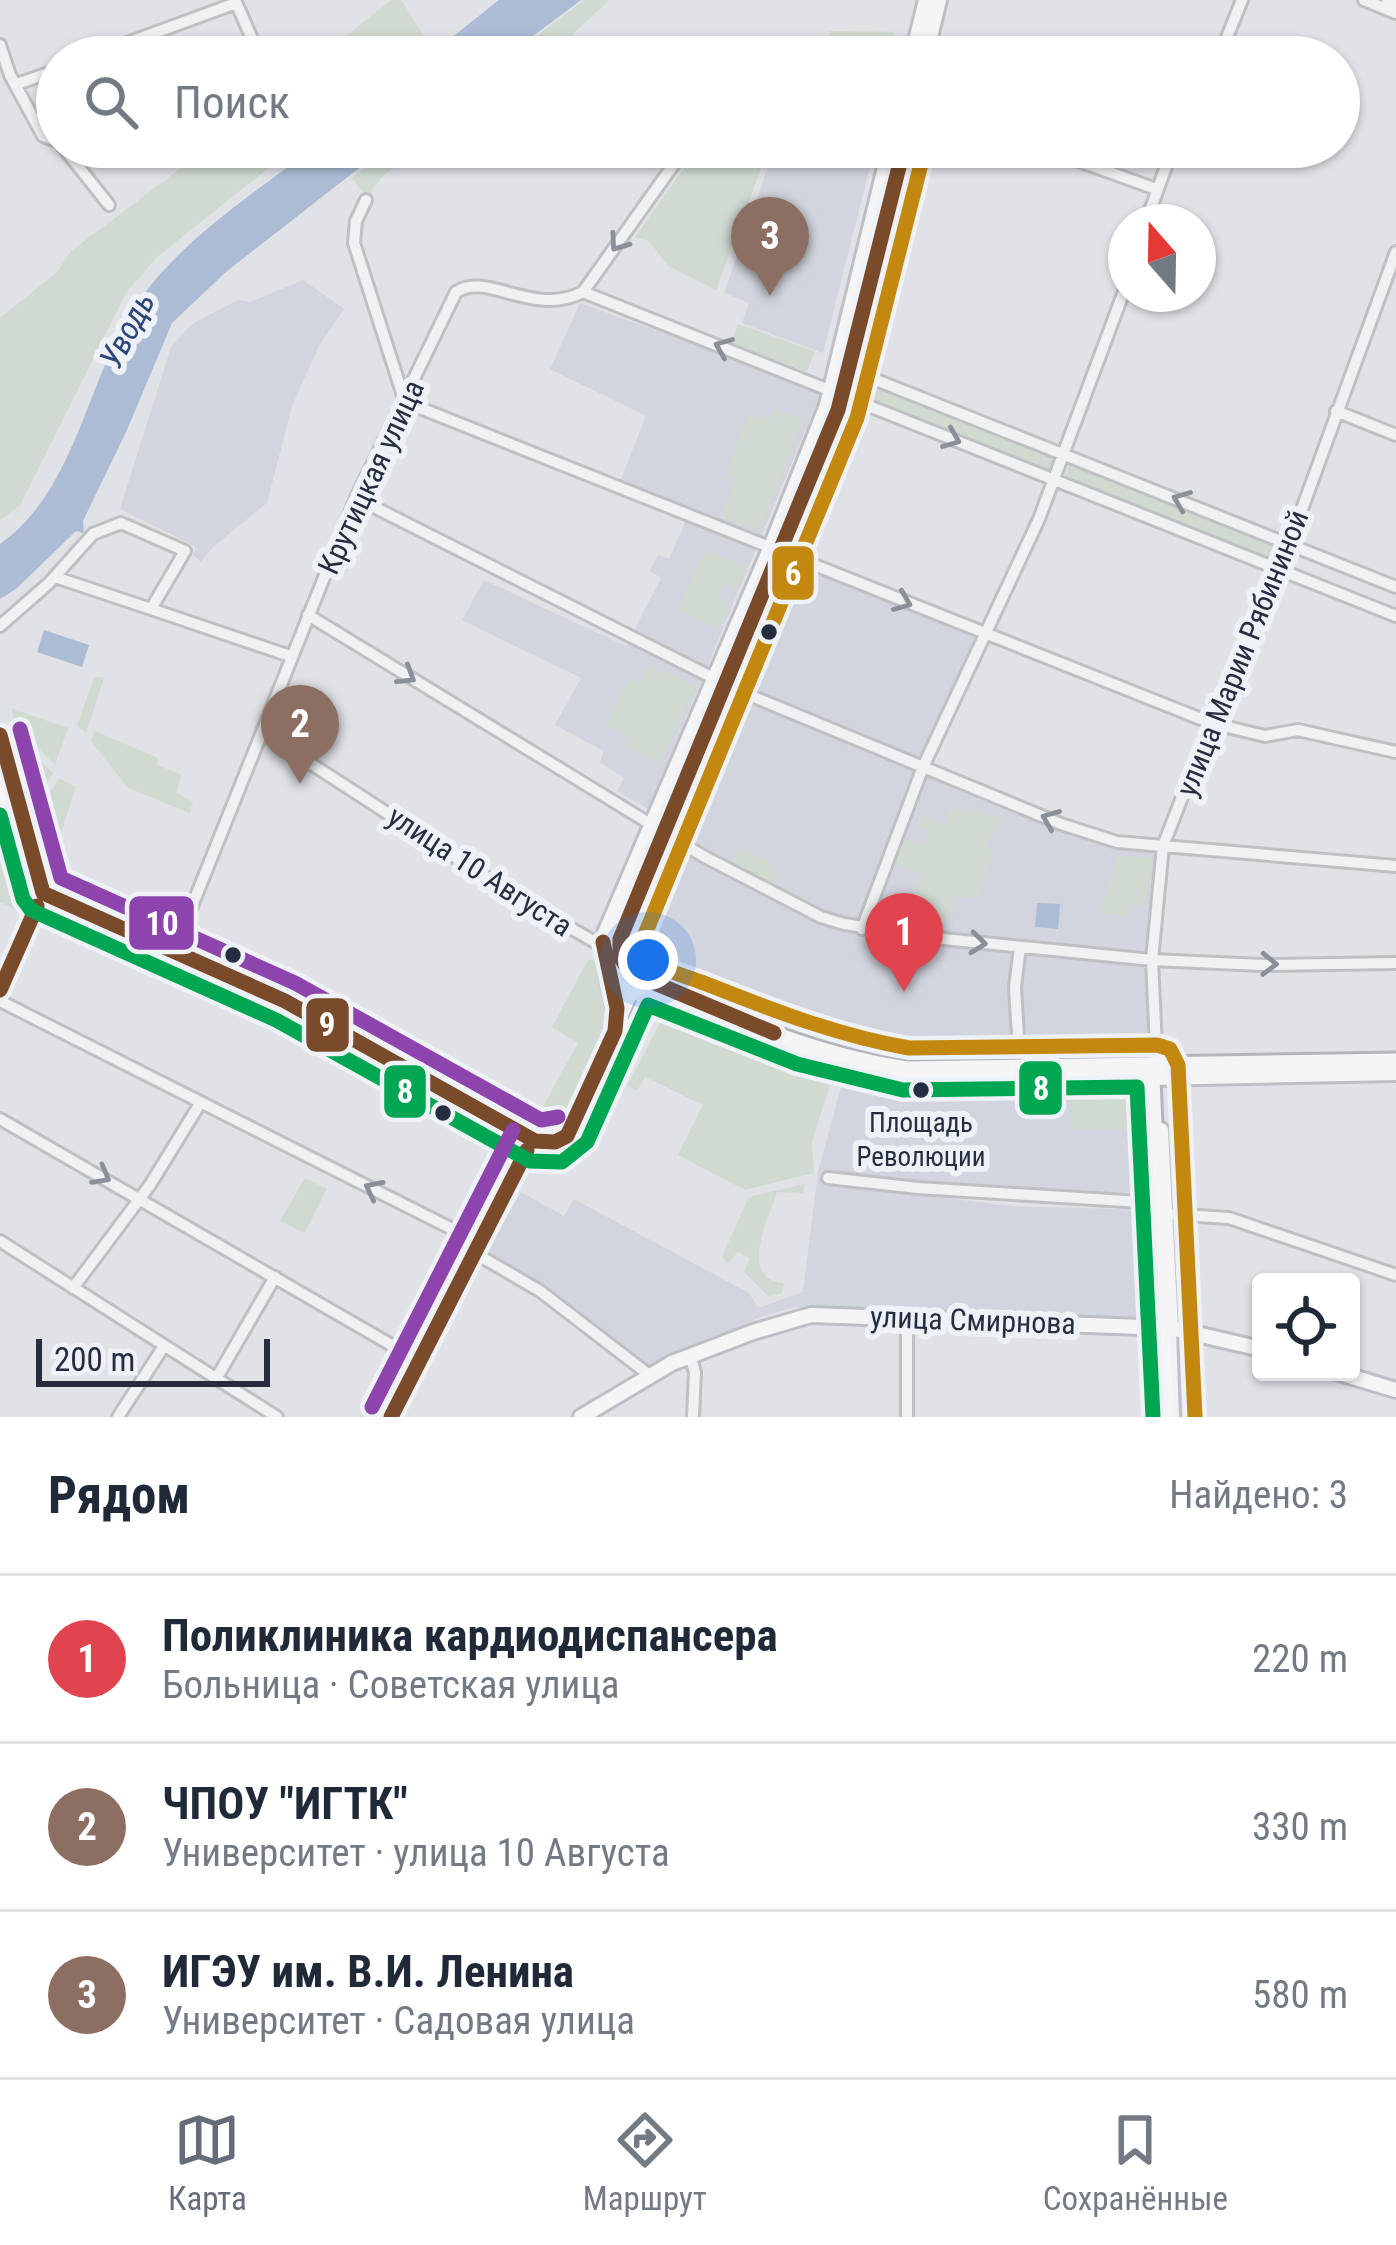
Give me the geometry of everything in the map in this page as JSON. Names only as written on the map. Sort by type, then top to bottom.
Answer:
[{"type":"highway","points":[[0,735],[40,900]]},
{"type":"highway","points":[[0,779],[40,900],[311,1028],[554,1156],[584,1144],[651,991]]},
{"type":"highway","points":[[40,900],[174,951],[285,1001],[529,1145],[566,1136],[634,984]]},
{"type":"highway","name":"улица 10 Августа","points":[[634,984],[884,1066],[1156,1074]]},
{"type":"highway","name":"улица 10 Августа","points":[[651,991],[668,1006],[760,1041],[887,1076],[1156,1074],[1396,1061]]},
{"type":"highway","points":[[640,1019],[656,1007],[668,1006]]},
{"type":"highway","name":"улица Марии Рябининой","points":[[1156,1074],[1170,1417]]},
{"type":"main road","points":[[917,36],[926,0]]},
{"type":"main road","points":[[930,36],[939,0]]},
{"type":"main road","points":[[838,393],[886,168]]},
{"type":"main road","points":[[615,1031],[617,1008],[603,954],[850,370],[899,168]]},
{"type":"main road","points":[[0,815],[17,829]]},
{"type":"main road","points":[[634,984],[624,967],[620,939],[657,828]]},
{"type":"main road","points":[[0,990],[40,900]]},
{"type":"main road","name":"улица 10 Августа","points":[[603,954],[615,979],[634,984]]},
{"type":"main road","name":"улица 10 Августа","points":[[1314,1069],[1396,1073]]},
{"type":"main road","points":[[391,1417],[529,1145]]},
{"type":"main road","name":"улица Смирнова","points":[[580,1417],[647,1375],[796,1318],[907,1316],[1167,1328],[1252,1347]]},
{"type":"main road","points":[[1360,1379],[1396,1390]]},
{"type":"street","points":[[1227,36],[1242,0]]},
{"type":"street","points":[[1364,0],[1396,13]]},
{"type":"street","points":[[1387,0],[1396,4]]},
{"type":"street","points":[[144,36],[236,1],[251,36]]},
{"type":"street","points":[[0,45],[9,79],[36,124]]},
{"type":"street","points":[[79,168],[109,205]]},
{"type":"street","points":[[671,168],[584,292],[1396,616]]},
{"type":"street","points":[[1098,168],[1156,189]]},
{"type":"street","points":[[1151,204],[1164,168]]},
{"type":"street","points":[[366,200],[356,221],[354,244],[405,402],[1211,722],[1265,736],[1298,730],[1396,752]]},
{"type":"street","name":"улица Марии Рябининой","points":[[1156,1074],[1153,960],[1163,846],[1211,722],[1279,572],[1396,252]]},
{"type":"street","name":"Крутицкая улица","points":[[174,951],[356,499],[459,289],[476,285],[545,303],[584,292]]},
{"type":"street","points":[[862,929],[923,767],[1054,482],[1117,312]]},
{"type":"street","points":[[850,370],[1396,587]]},
{"type":"street","points":[[1336,411],[1396,435]]},
{"type":"street","points":[[356,499],[720,682],[1061,824],[1118,842],[1396,866]]},
{"type":"street","points":[[0,626],[55,577],[92,534],[121,523],[185,551],[151,609]]},
{"type":"street","points":[[55,577],[290,656]]},
{"type":"street","points":[[308,615],[657,828],[821,917],[862,929],[1153,960],[1396,963]]},
{"type":"street","name":"улица 10 Августа","points":[[262,732],[603,954]]},
{"type":"street","points":[[1018,1036],[1015,988],[1020,947]]},
{"type":"street","points":[[0,1001],[475,1247],[647,1375]]},
{"type":"street","points":[[74,1288],[201,1102]]},
{"type":"street","points":[[0,1119],[419,1361]]},
{"type":"street","points":[[828,1178],[1229,1218],[1396,1275]]},
{"type":"street","points":[[0,1241],[277,1417]]},
{"type":"street","points":[[216,1379],[274,1276]]},
{"type":"street","points":[[907,1316],[907,1417]]},
{"type":"street","points":[[118,1417],[164,1346]]},
{"type":"street","points":[[690,1356],[695,1372],[693,1417]]},
{"type":"shaded area","points":[[391,0],[401,0],[424,36],[346,36]]},
{"type":"shaded area","points":[[584,0],[609,0],[571,36],[537,36]]},
{"type":"shaded area","points":[[830,31],[894,32],[893,36],[830,36]]},
{"type":"shaded area","points":[[181,168],[269,168],[157,257],[126,293],[20,505],[0,520],[0,318],[57,272],[71,251]]},
{"type":"shaded area","points":[[365,168],[393,168],[366,197],[352,178]]},
{"type":"shaded area","points":[[684,168],[761,168],[716,290],[668,266],[649,241],[635,237]]},
{"type":"shaded area","points":[[768,168],[870,168],[823,353],[742,323],[749,303],[724,293]]},
{"type":"shaded area","points":[[303,280],[344,309],[319,346],[292,406],[267,503],[201,562],[189,543],[120,509],[171,347],[192,324],[238,300],[250,302]]},
{"type":"shaded area","points":[[580,303],[822,390],[648,809],[617,791],[624,778],[600,762],[604,751],[555,725],[581,678],[462,620],[484,580],[626,646],[661,578],[650,571],[658,555],[669,559],[689,513],[619,484],[646,416],[550,369]]},
{"type":"shaded area","points":[[738,324],[815,351],[807,372],[731,343]]},
{"type":"shaded area","points":[[878,384],[1063,458],[1053,478],[871,402]]},
{"type":"shaded area","points":[[775,409],[802,420],[759,532],[721,518],[736,479],[726,475],[749,413],[770,421]]},
{"type":"shaded area","points":[[1072,460],[1285,545],[1276,565],[1062,481]]},
{"type":"shaded area","points":[[705,550],[746,568],[736,589],[723,583],[716,597],[729,604],[719,628],[678,610]]},
{"type":"shaded area","points":[[790,560],[979,636],[925,769],[1117,848],[1161,848],[1145,952],[861,926],[821,913],[732,869],[676,834],[674,824]]},
{"type":"shaded area","points":[[648,665],[695,687],[659,763],[626,747],[631,736],[606,724],[629,677],[640,682]]},
{"type":"shaded area","points":[[94,677],[104,678],[86,733],[77,726]]},
{"type":"shaded area","points":[[11,708],[68,728],[55,765],[16,726]]},
{"type":"shaded area","points":[[95,731],[158,758],[157,765],[181,774],[177,793],[193,802],[190,813],[128,788],[91,741]]},
{"type":"shaded area","points":[[18,738],[53,773],[36,801]]},
{"type":"shaded area","points":[[59,778],[76,787],[52,860],[39,811]]},
{"type":"shaded area","points":[[951,807],[970,813],[973,808],[1002,820],[997,834],[989,833],[986,847],[993,849],[978,898],[954,897],[951,921],[912,916],[920,873],[893,865],[904,839],[925,845],[929,831],[918,826],[922,816],[945,825]]},
{"type":"shaded area","points":[[0,827],[21,894],[18,910],[0,902]]},
{"type":"shaded area","points":[[670,845],[819,920],[873,935],[1141,964],[1148,971],[1153,1019],[1148,1021],[1147,1054],[1141,1061],[889,1060],[777,1029],[643,973],[631,955],[631,943]]},
{"type":"shaded area","points":[[741,849],[776,865],[778,876],[772,887],[729,864]]},
{"type":"shaded area","points":[[1118,856],[1152,858],[1145,906],[1128,905],[1127,916],[1100,912]]},
{"type":"shaded area","points":[[588,960],[595,960],[614,1008],[614,1023],[565,1124],[541,1110],[578,1043],[552,1027]]},
{"type":"shaded area","points":[[660,1023],[830,1084],[812,1142],[814,1173],[745,1190],[678,1155],[703,1105],[645,1077],[637,1091],[627,1086]]},
{"type":"shaded area","points":[[844,1076],[1144,1085],[1146,1192],[1014,1194],[829,1171],[822,1178],[827,1184],[1013,1206],[1150,1210],[1159,1321],[795,1307],[758,1318],[648,1370],[488,1250],[521,1192],[564,1216],[574,1199],[749,1293],[758,1308],[803,1292],[818,1172]]},
{"type":"shaded area","points":[[1072,1092],[1143,1092],[1142,1130],[1072,1129]]},
{"type":"shaded area","points":[[305,1178],[327,1189],[305,1233],[280,1221]]},
{"type":"shaded area","points":[[804,1184],[803,1193],[777,1192],[763,1232],[762,1271],[784,1283],[782,1293],[769,1297],[744,1272],[750,1258],[738,1252],[727,1264],[722,1256],[749,1197]]},
{"type":"water","points":[[499,0],[581,0],[533,36],[454,36]]},
{"type":"water","name":"Уводь","points":[[286,168],[359,168],[227,271],[172,323],[83,521],[84,533],[76,531],[0,599],[0,544],[48,492],[122,328],[178,255]]},
{"type":"water","points":[[44,630],[89,645],[82,667],[37,652]]},
{"type":"water","points":[[1037,903],[1060,904],[1058,929],[1035,927]]},
{"type":"transit line","name":"9","points":[[774,1033],[631,973],[620,957],[620,939],[838,410],[899,168]]},
{"type":"transit line","name":"6","points":[[920,168],[857,418],[641,953],[673,972],[783,1013],[909,1048],[1157,1045],[1170,1049],[1178,1065],[1195,1416]]},
{"type":"transit line","name":"10","points":[[20,729],[61,878],[295,983],[541,1120],[558,1117]]},
{"type":"transit line","name":"9","points":[[0,735],[43,893],[285,1001],[535,1141],[555,1142],[567,1136],[615,1031],[617,1008],[603,942]]},
{"type":"transit line","name":"8","points":[[0,815],[23,899],[31,910],[276,1020],[530,1161],[562,1162],[587,1142],[648,1005],[797,1064],[903,1090],[1137,1087],[1153,1417]]},
{"type":"transit line","name":"9","points":[[0,990],[37,906]]},
{"type":"transit line","name":"10","points":[[372,1407],[513,1130]]},
{"type":"transit line","name":"9","points":[[391,1417],[527,1150]]},
{"type":"place","name":"ИГЭУ им. В.И. Ленина","points":[[770,296]]},
{"type":"place","name":"ЧПОУ \"ИГТК\"","points":[[300,784]]},
{"type":"place","name":"Поликлиника кардиодиспансера","points":[[904,992]]},
{"type":"place","name":"Площадь Революции","points":[[921,1090]]}]
